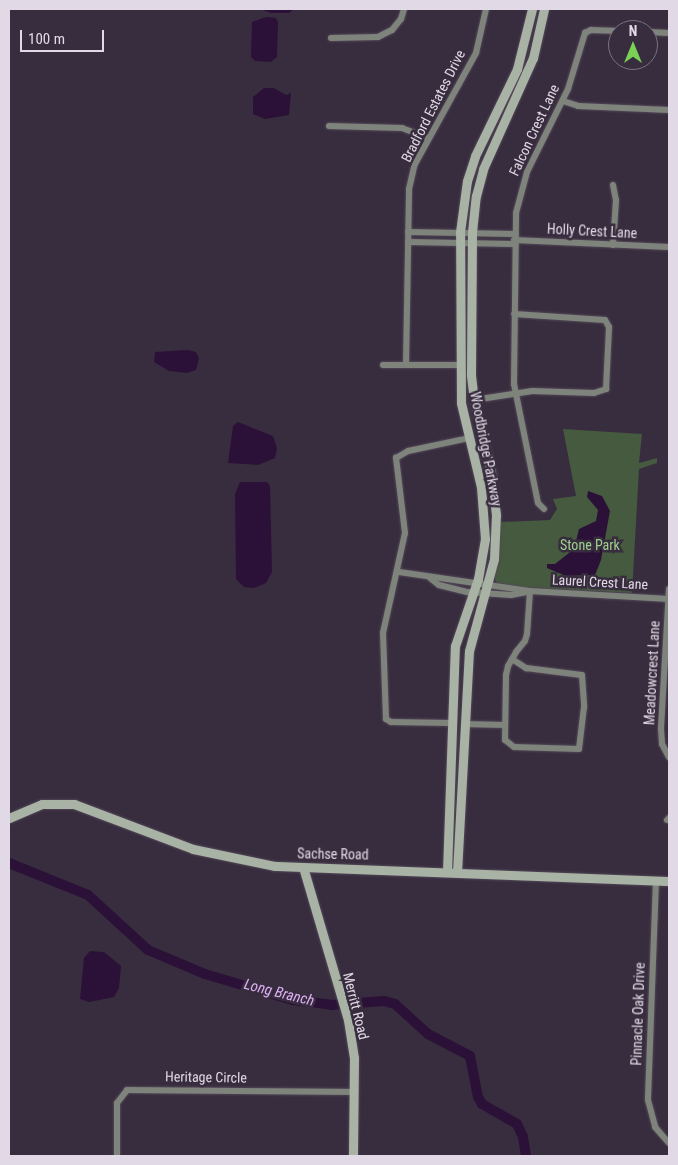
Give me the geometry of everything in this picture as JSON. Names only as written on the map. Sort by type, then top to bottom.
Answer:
[{"type":"main road","name":"Woodbridge Parkway","points":[[447,872],[450,723],[457,631],[477,582],[485,539],[484,515],[461,403],[459,365],[460,232],[467,181],[475,156],[517,69],[532,9]]},
{"type":"main road","name":"Woodbridge Parkway","points":[[457,872],[470,642],[494,559],[496,498],[474,400],[472,232],[482,168],[533,58],[544,9]]},
{"type":"main road","name":"Sachse Road","points":[[9,818],[42,804],[74,804],[222,857],[303,867],[669,881]]},
{"type":"main road","name":"Merritt Road","points":[[303,867],[348,1020],[354,1058],[353,1156]]},
{"type":"street","points":[[331,38],[378,37],[392,30],[401,19],[404,9]]},
{"type":"street","name":"Bradford Estates Drive","points":[[406,365],[409,189],[415,164],[476,52],[486,9]]},
{"type":"street","name":"Falcon Crest Lane","points":[[544,509],[538,504],[516,394],[514,239],[527,172],[562,100],[585,33],[591,30],[608,31]]},
{"type":"street","points":[[562,100],[578,106],[669,110]]},
{"type":"street","points":[[329,126],[402,128],[428,138]]},
{"type":"street","points":[[613,185],[616,200],[613,245]]},
{"type":"street","name":"Holly Crest Lane","points":[[408,232],[472,232],[514,239],[669,247]]},
{"type":"street","name":"Holly Crest Lane","points":[[408,242],[472,243],[514,239]]},
{"type":"street","points":[[474,400],[516,394],[604,391],[609,327],[602,318],[514,314]]},
{"type":"street","points":[[383,365],[459,365]]},
{"type":"street","points":[[450,723],[391,722],[384,716],[384,620],[399,572],[405,520],[396,458],[408,451],[469,438]]},
{"type":"street","points":[[399,572],[430,578]]},
{"type":"street","name":"Laurel Crest Lane","points":[[430,578],[439,585],[473,592],[510,595],[530,591]]},
{"type":"street","name":"Laurel Crest Lane","points":[[430,578],[487,583],[530,591],[669,599]]},
{"type":"street","name":"Meadowcrest Lane","points":[[669,589],[661,737],[669,757]]},
{"type":"street","points":[[512,659],[526,668],[582,675],[585,685],[582,746],[574,750],[514,746],[506,740],[504,725],[506,675],[512,659],[528,634],[530,591]]},
{"type":"street","points":[[464,724],[504,725]]},
{"type":"street","name":"Pinnacle Oak Drive","points":[[656,880],[648,1100],[655,1127],[669,1143]]},
{"type":"street","name":"Heritage Circle","points":[[117,1156],[118,1103],[127,1090],[355,1092]]},
{"type":"green space","name":"Stone Park","points":[[563,429],[642,434],[639,463],[657,458],[657,463],[639,469],[632,593],[527,588],[497,583],[494,578],[500,522],[550,520],[557,509],[553,499],[576,496]]},
{"type":"shaded area","points":[[260,9],[294,9],[289,13],[271,13]]},
{"type":"shaded area","points":[[266,17],[276,18],[278,22],[277,57],[271,62],[255,61],[251,57],[252,22]]},
{"type":"shaded area","points":[[264,88],[274,88],[286,95],[291,93],[289,115],[265,119],[253,114],[253,97]]},
{"type":"shaded area","points":[[188,350],[196,352],[199,358],[196,370],[187,373],[169,371],[154,362],[155,352]]},
{"type":"shaded area","points":[[238,422],[273,436],[277,448],[275,458],[258,465],[228,463],[233,426]]},
{"type":"shaded area","points":[[240,482],[267,482],[270,486],[272,572],[266,583],[254,588],[244,587],[236,579],[235,494]]},
{"type":"shaded area","points":[[588,491],[602,496],[610,511],[601,560],[595,575],[566,576],[547,568],[547,564],[555,564],[574,549],[579,529],[596,521],[598,510],[587,497]]},
{"type":"shaded area","points":[[90,951],[104,952],[121,966],[119,988],[114,997],[89,1002],[80,999],[84,958]]},
{"type":"waterway","name":"Long Branch","points":[[9,863],[88,895],[148,950],[205,974],[293,1000],[331,1005],[384,1001],[395,1004],[428,1034],[470,1056],[478,1097],[482,1104],[517,1124],[523,1137],[526,1156]]}]
